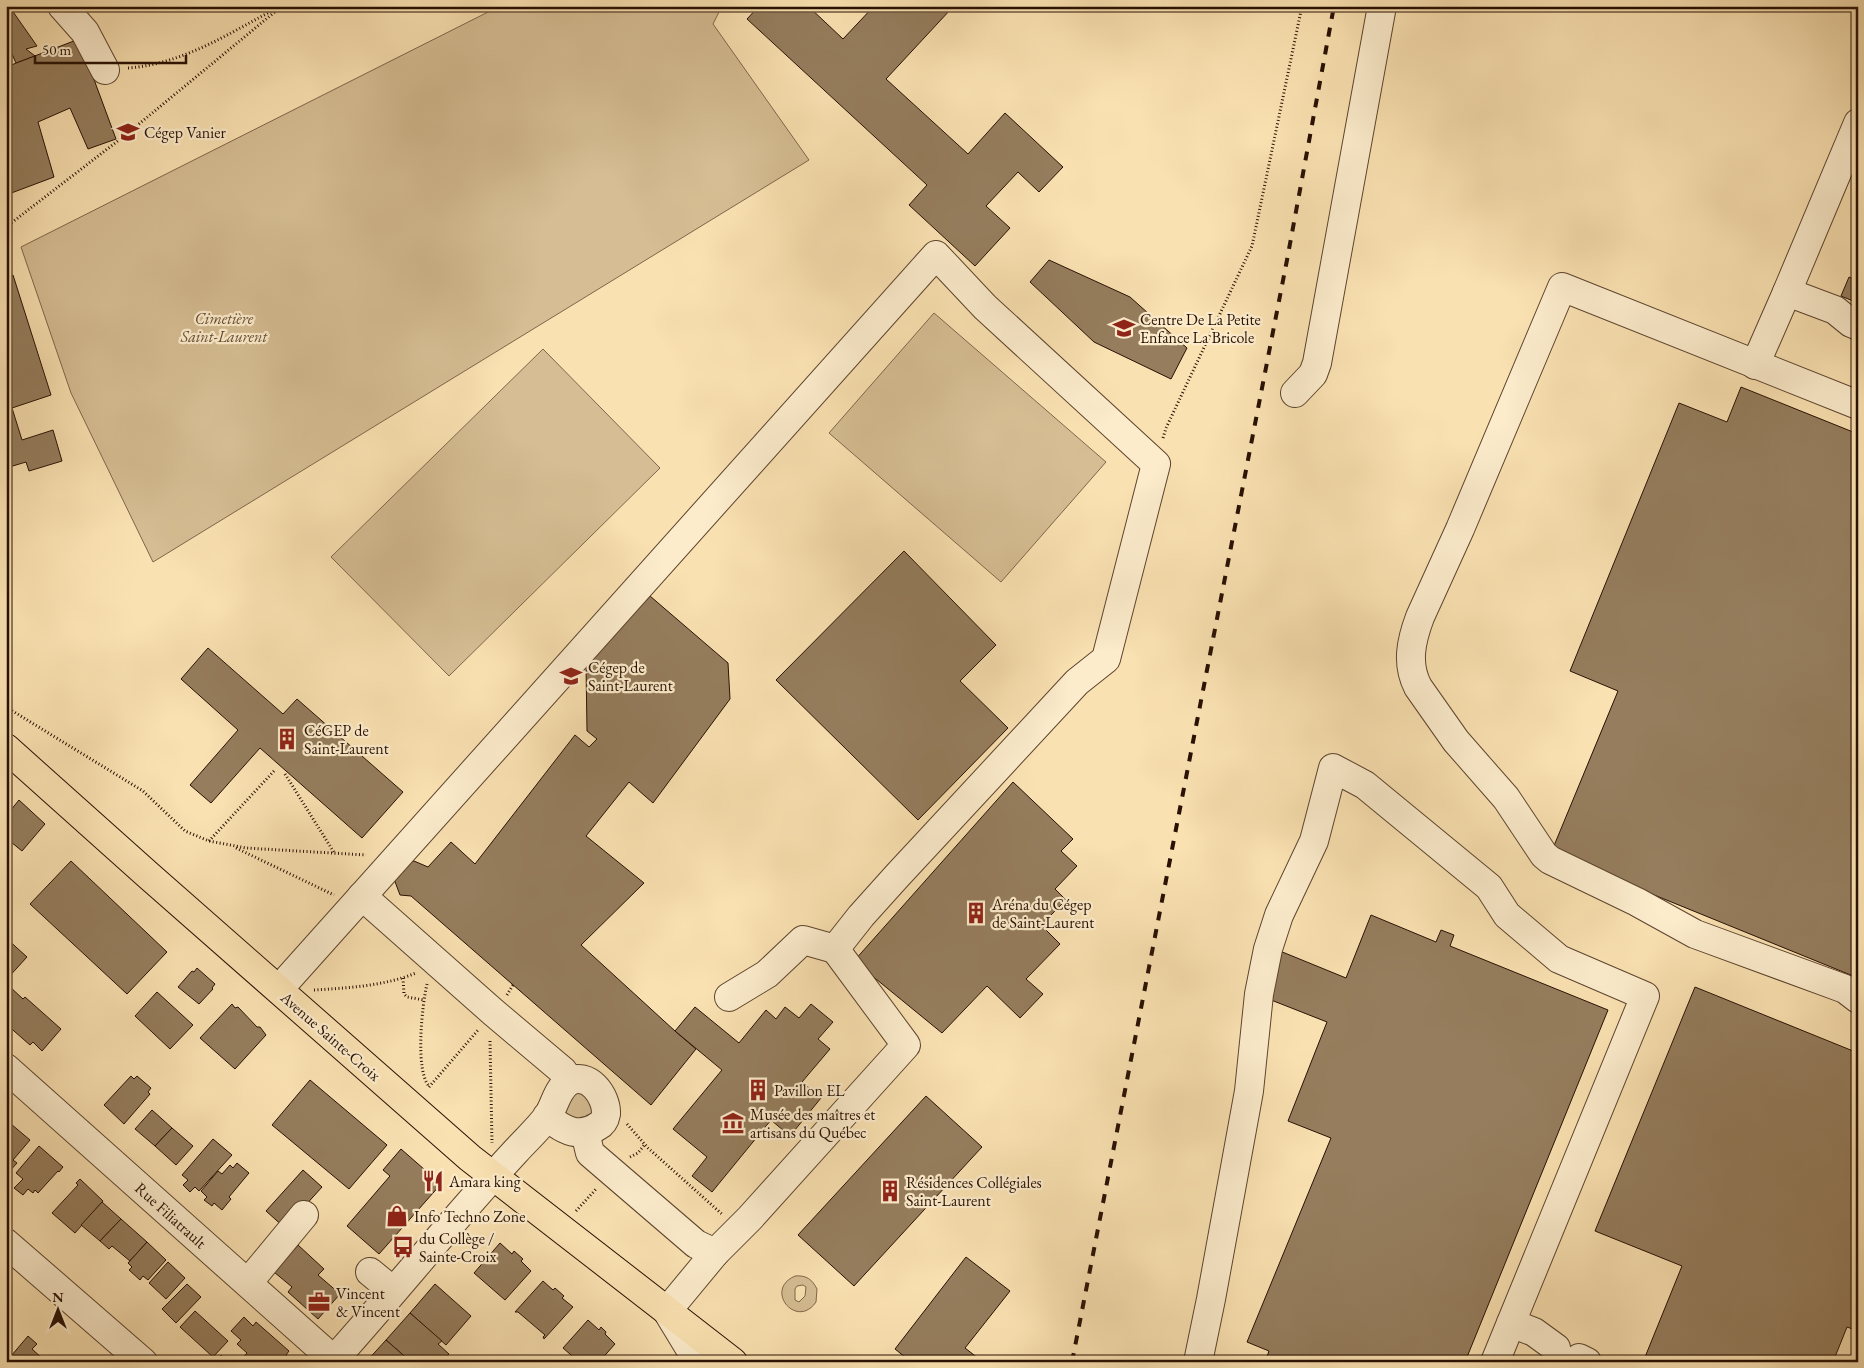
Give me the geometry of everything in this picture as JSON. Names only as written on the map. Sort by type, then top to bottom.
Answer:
[{"type":"main road","name":"Avenue Sainte-Croix","points":[[6,748],[463,1151],[733,1362]]},
{"type":"street","points":[[1295,393],[1313,374],[1318,363],[1382,6]]},
{"type":"street","points":[[68,9],[85,32],[105,70]]},
{"type":"street","points":[[1755,365],[1858,123]]},
{"type":"street","points":[[279,990],[351,897],[936,255],[985,307],[1156,464],[1106,659],[1070,689],[861,916],[835,949]]},
{"type":"street","points":[[1858,405],[1562,287],[1460,529],[1420,617],[1410,658],[1411,669],[1418,687],[1456,741],[1506,798],[1544,855],[1550,860],[1637,902],[1694,934],[1845,990],[1858,999]]},
{"type":"street","points":[[1787,292],[1835,310],[1851,323],[1858,326]]},
{"type":"street","points":[[1198,1362],[1249,1091],[1259,994],[1268,949],[1278,915],[1314,840],[1333,768],[1365,785],[1489,887],[1507,915],[1559,959],[1645,996],[1495,1362]]},
{"type":"street","points":[[351,897],[493,1012],[563,1071],[570,1081]]},
{"type":"street","points":[[667,1311],[715,1253],[750,1218],[906,1046],[835,949],[803,940],[767,974],[729,997]]},
{"type":"street","name":"Rue Filiatrault","points":[[6,1068],[334,1361]]},
{"type":"street","points":[[334,1361],[547,1116],[558,1094],[570,1081],[581,1078],[592,1083],[606,1108],[605,1119],[601,1124],[584,1132],[574,1132],[562,1128],[547,1116]]},
{"type":"street","points":[[584,1132],[590,1153],[696,1244],[715,1253]]},
{"type":"street","points":[[256,1273],[304,1215]]},
{"type":"street","points":[[6,1243],[143,1362]]},
{"type":"street","points":[[370,1272],[393,1291]]},
{"type":"street","name":"Avenue Sainte-Croix","points":[[667,1311],[698,1362]]},
{"type":"street","points":[[1511,1323],[1534,1332],[1574,1356]]},
{"type":"path","points":[[105,70],[143,67],[188,55],[281,6]]},
{"type":"path","points":[[6,227],[128,133],[281,6]]},
{"type":"path","points":[[1156,464],[1166,428],[1252,246],[1302,6]]},
{"type":"path","points":[[6,707],[143,791],[185,831],[194,836],[233,847],[351,897]]},
{"type":"path","points":[[209,841],[274,771]]},
{"type":"path","points":[[285,774],[335,854]]},
{"type":"path","points":[[233,847],[372,856]]},
{"type":"path","points":[[306,990],[347,988],[387,982],[421,971]]},
{"type":"path","points":[[404,978],[404,994],[407,997],[424,1000]]},
{"type":"path","points":[[428,980],[421,1035],[422,1070],[425,1082],[429,1086]]},
{"type":"path","points":[[424,1093],[481,1026]]},
{"type":"path","points":[[490,1039],[492,1146]]},
{"type":"path","points":[[625,1122],[645,1144],[725,1216]]},
{"type":"path","points":[[622,1132],[628,1125]]},
{"type":"path","points":[[625,1159],[638,1153],[645,1144]]},
{"type":"path","points":[[572,1216],[600,1183]]},
{"type":"green space","name":"Cimetière Saint-Laurent","points":[[500,6],[722,6],[713,24],[809,160],[153,562],[71,393],[21,247]]},
{"type":"green space","points":[[934,313],[1106,462],[1001,582],[829,433]]},
{"type":"green space","points":[[543,349],[660,468],[449,676],[331,557]]},
{"type":"green space","points":[[571,1091],[591,1094],[592,1112],[589,1115],[578,1119],[570,1116],[564,1110]]},
{"type":"green space","points":[[795,1276],[808,1278],[817,1289],[816,1302],[808,1309],[800,1312],[793,1310],[786,1305],[783,1298],[782,1290],[786,1282]],"holes":[[[803,1285],[806,1287],[805,1296],[799,1302],[795,1300],[795,1289],[797,1286]]]},
{"type":"building","points":[[6,6],[9,6],[37,46],[26,49],[35,56],[16,63],[12,54],[6,56]]},
{"type":"building","points":[[759,6],[808,6],[843,39],[874,6],[948,6],[951,9],[886,79],[968,154],[1005,113],[1063,167],[1039,192],[1018,172],[986,206],[1010,228],[975,266],[909,205],[927,185],[747,19]]},
{"type":"building","points":[[79,39],[116,139],[88,149],[70,108],[38,122],[54,177],[6,195],[6,67]]},
{"type":"building","points":[[1049,260],[1130,297],[1187,348],[1171,379],[1094,342],[1030,282]]},
{"type":"building","points":[[13,275],[51,395],[12,408],[22,440],[53,430],[62,461],[29,471],[26,462],[6,468],[6,278]]},
{"type":"building","points":[[1849,277],[1858,281],[1858,303],[1841,296]]},
{"type":"building","points":[[1741,387],[1858,434],[1858,978],[1551,853],[1618,691],[1570,671],[1679,403],[1727,422]]},
{"type":"building","points":[[904,551],[996,645],[960,681],[1008,728],[918,820],[776,680]]},
{"type":"building","points":[[650,596],[728,663],[730,699],[653,803],[629,782],[586,836],[644,883],[581,945],[696,1049],[651,1105],[411,896],[400,895],[394,879],[399,867],[414,861],[428,867],[451,842],[475,864],[575,735],[589,747],[597,739],[587,731],[586,665]]},
{"type":"building","name":"CéGEP de Saint-Laurent","points":[[208,648],[283,714],[297,699],[403,792],[362,838],[260,748],[211,803],[190,785],[238,730],[181,679]]},
{"type":"building","name":"Aréna du Cégep de Saint-Laurent","points":[[1013,782],[1073,839],[1061,851],[1077,866],[1055,889],[1066,900],[1041,925],[1060,944],[1026,979],[1043,994],[1020,1018],[987,986],[942,1033],[854,961]]},
{"type":"building","points":[[19,800],[45,824],[22,851],[6,838],[6,816]]},
{"type":"building","points":[[71,861],[167,952],[127,994],[30,904]]},
{"type":"building","points":[[1371,915],[1436,942],[1441,930],[1454,935],[1450,946],[1608,1010],[1465,1362],[1265,1362],[1269,1351],[1247,1342],[1331,1138],[1288,1121],[1327,1022],[1266,998],[1275,949],[1346,978]]},
{"type":"building","points":[[6,938],[27,957],[6,980]]},
{"type":"building","points":[[197,968],[215,984],[213,989],[199,1004],[178,987]]},
{"type":"building","points":[[9,986],[23,999],[25,997],[61,1029],[42,1051],[33,1042],[30,1045],[6,1024],[6,990]]},
{"type":"building","points":[[1695,987],[1858,1053],[1858,1331],[1847,1327],[1833,1362],[1643,1362],[1682,1266],[1595,1231]]},
{"type":"building","points":[[157,992],[193,1025],[170,1049],[135,1016]]},
{"type":"building","points":[[232,1004],[235,1008],[238,1007],[257,1027],[260,1027],[266,1035],[235,1069],[200,1038]]},
{"type":"building","name":"Pavillon EL","points":[[811,1004],[833,1022],[818,1039],[830,1049],[802,1082],[821,1098],[790,1136],[771,1120],[712,1192],[692,1176],[707,1157],[673,1129],[722,1070],[675,1031],[695,1007],[739,1043],[766,1010],[776,1019],[785,1007],[799,1018]]},
{"type":"building","points":[[131,1076],[134,1079],[137,1076],[151,1088],[148,1092],[150,1094],[124,1124],[104,1105]]},
{"type":"building","points":[[310,1080],[387,1145],[349,1189],[272,1125]]},
{"type":"building","name":"Résidences Collégiales Saint-Laurent","points":[[926,1096],[982,1147],[854,1286],[798,1235]]},
{"type":"building","points":[[152,1110],[172,1128],[155,1146],[135,1129]]},
{"type":"building","points":[[11,1124],[30,1140],[13,1160],[17,1163],[7,1174],[6,1129]]},
{"type":"building","points":[[172,1128],[193,1146],[176,1165],[155,1146]]},
{"type":"building","points":[[213,1139],[232,1155],[199,1191],[195,1187],[190,1192],[183,1185],[188,1180],[182,1175]]},
{"type":"building","points":[[39,1146],[63,1167],[38,1193],[35,1190],[33,1193],[28,1189],[23,1195],[14,1188],[23,1179],[16,1173]]},
{"type":"building","points":[[401,1149],[441,1184],[379,1254],[347,1226],[390,1176],[383,1170]]},
{"type":"building","points":[[237,1163],[249,1173],[229,1197],[231,1199],[222,1210],[214,1203],[212,1206],[204,1200],[207,1197],[201,1191],[218,1171],[222,1174],[230,1165],[233,1168]]},
{"type":"building","points":[[303,1170],[322,1187],[285,1228],[266,1211]]},
{"type":"building","points":[[80,1179],[103,1201],[75,1233],[52,1213],[78,1185],[76,1183]]},
{"type":"building","points":[[102,1202],[121,1219],[100,1241],[81,1225]]},
{"type":"building","points":[[121,1219],[147,1242],[130,1261],[112,1246],[109,1249],[100,1241]]},
{"type":"building","points":[[147,1242],[166,1260],[148,1280],[143,1276],[140,1280],[129,1270],[132,1267],[128,1263]]},
{"type":"building","points":[[500,1243],[512,1254],[514,1251],[523,1259],[521,1261],[531,1271],[505,1300],[474,1273]]},
{"type":"building","points":[[298,1245],[324,1269],[318,1275],[340,1294],[318,1319],[288,1292],[292,1287],[274,1272]]},
{"type":"building","points":[[966,1257],[1010,1291],[965,1348],[983,1362],[911,1362],[895,1349]]},
{"type":"building","points":[[168,1262],[185,1278],[166,1299],[149,1283]]},
{"type":"building","points":[[543,1281],[553,1290],[555,1288],[564,1296],[562,1298],[573,1307],[544,1339],[545,1335],[518,1312],[515,1312]]},
{"type":"building","points":[[187,1284],[201,1297],[176,1323],[162,1309]]},
{"type":"building","points":[[435,1284],[471,1316],[446,1345],[410,1313]]},
{"type":"building","points":[[195,1311],[228,1341],[213,1357],[180,1327]]},
{"type":"building","points":[[410,1313],[442,1341],[438,1344],[449,1354],[442,1362],[411,1362],[386,1340]]},
{"type":"building","points":[[244,1317],[253,1326],[256,1322],[289,1351],[286,1355],[291,1359],[289,1362],[239,1362],[247,1353],[237,1344],[241,1340],[231,1331]]},
{"type":"building","points":[[588,1320],[599,1330],[601,1327],[615,1344],[599,1362],[579,1362],[563,1348]]},
{"type":"building","points":[[6,1334],[12,1339],[6,1345]]},
{"type":"building","points":[[28,1336],[37,1344],[32,1349],[43,1359],[40,1362],[6,1362]]},
{"type":"building","points":[[386,1340],[411,1362],[366,1362]]},
{"type":"building","points":[[221,1355],[228,1361],[232,1356],[238,1362],[220,1362],[217,1359]]},
{"type":"railway","points":[[1072,1362],[1287,260],[1334,6]]},
{"type":"place","name":"Cégep Vanier","points":[[128,132]]},
{"type":"place","name":"Centre De La Petite Enfance La Bricole","points":[[1124,328]]},
{"type":"place","name":"Cégep de Saint-Laurent","points":[[571,676]]},
{"type":"place","name":"CéGEP de Saint-Laurent","points":[[287,739]]},
{"type":"place","name":"Aréna du Cégep de Saint-Laurent","points":[[976,913]]},
{"type":"place","name":"Pavillon EL","points":[[758,1090]]},
{"type":"place","name":"Musée des maîtres et artisans du Québec","points":[[733,1123]]},
{"type":"place","name":"Amara king","points":[[433,1181]]},
{"type":"place","name":"Résidences Collégiales Saint-Laurent","points":[[890,1191]]},
{"type":"place","name":"Info Techno Zone","points":[[397,1216]]},
{"type":"place","name":"du Collège / Sainte-Croix","points":[[403,1247]]},
{"type":"place","name":"Vincent & Vincent","points":[[319,1302]]}]
